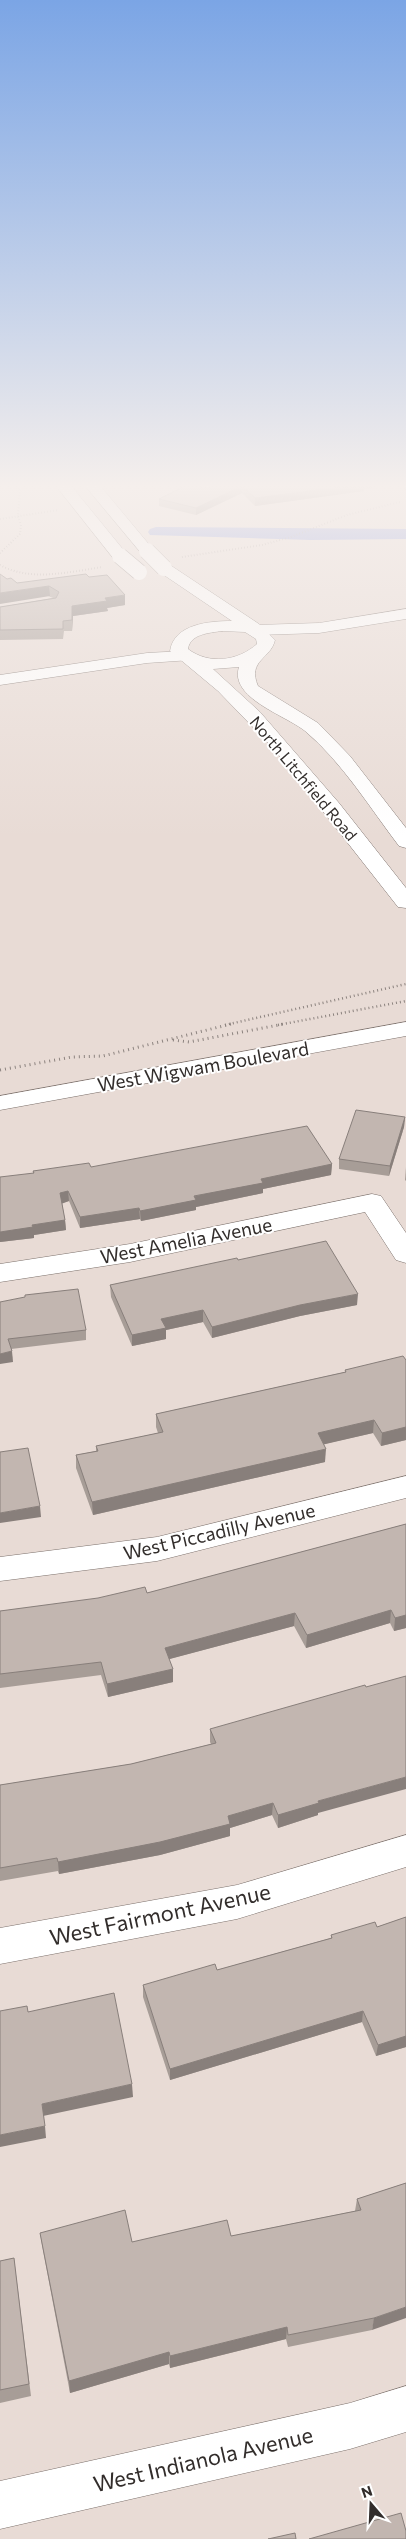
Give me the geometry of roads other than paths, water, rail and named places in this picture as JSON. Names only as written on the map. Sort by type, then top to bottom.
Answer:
[{"type":"main road","points":[[186,600],[197,611],[198,619],[187,648]]},
{"type":"main road","points":[[212,600],[256,630],[266,640],[258,653]]},
{"type":"main road","points":[[0,680],[147,658],[187,648],[222,626],[256,630],[319,628],[406,614]]},
{"type":"main road","points":[[0,669],[140,649],[187,648],[224,663],[315,637],[406,624]]},
{"type":"main road","name":"North Litchfield Road","points":[[187,648],[298,768],[406,902]]},
{"type":"main road","name":"North Litchfield Road","points":[[258,653],[245,672],[246,680],[251,689],[317,732],[343,760],[406,842]]},
{"type":"main road","name":"West Wigwam Boulevard","points":[[0,1103],[406,1029]]},
{"type":"main road","name":"West Amelia Avenue","points":[[0,1273],[130,1253],[372,1202],[406,1254]]},
{"type":"main road","name":"West Piccadilly Avenue","points":[[0,1569],[157,1549],[406,1487]]},
{"type":"main road","name":"West Fairmont Avenue","points":[[0,1946],[237,1902],[406,1851]]},
{"type":"main road","name":"West Indianola Avenue","points":[[0,2505],[350,2426],[406,2409]]}]
